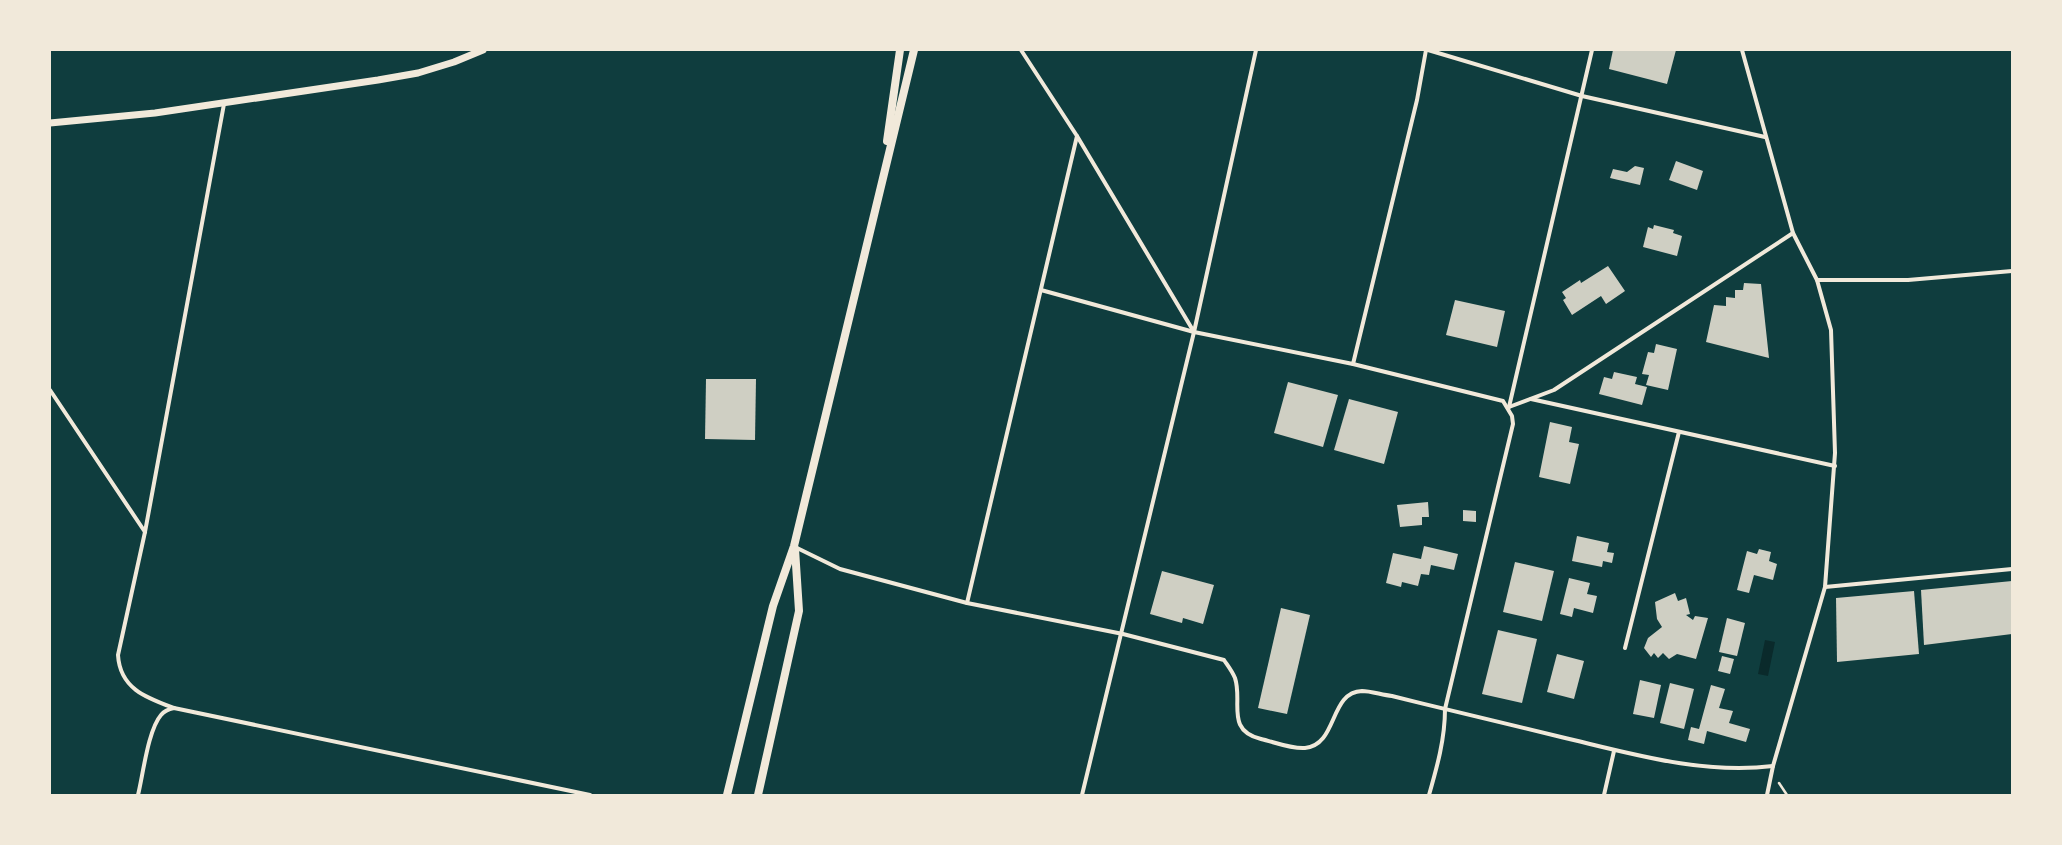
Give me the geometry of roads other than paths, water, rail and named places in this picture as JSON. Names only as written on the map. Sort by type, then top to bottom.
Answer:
[{"type":"main road","points":[[881,183],[900,50]]},
{"type":"main road","points":[[727,795],[773,606],[794,546],[914,50]]},
{"type":"main road","points":[[758,795],[799,611],[794,546]]},
{"type":"street","points":[[50,123],[155,113],[224,104],[418,73],[454,62],[483,50]]},
{"type":"street","points":[[1021,50],[1077,136],[1194,332]]},
{"type":"street","points":[[1082,795],[1123,634],[1194,332],[1256,50]]},
{"type":"street","points":[[1353,364],[1417,100],[1427,50],[1582,96],[1765,137]]},
{"type":"street","points":[[1509,407],[1592,50]]},
{"type":"street","points":[[1742,50],[1765,137],[1793,233],[1817,280],[1831,330],[1835,466],[1825,587],[1767,795]]},
{"type":"street","points":[[224,104],[145,532],[118,656],[119,668],[129,685],[146,697],[174,708],[590,795]]},
{"type":"street","points":[[968,602],[1077,136]]},
{"type":"street","points":[[1509,407],[1554,390],[1793,233]]},
{"type":"street","points":[[1817,280],[1908,280],[2012,271]]},
{"type":"street","points":[[1041,290],[1194,332],[1353,364],[1503,401],[1509,407],[1513,424],[1445,710],[1445,724],[1441,750],[1429,795]]},
{"type":"street","points":[[50,390],[145,532]]},
{"type":"street","points":[[1531,399],[1835,466]]},
{"type":"street","points":[[1625,648],[1679,432]]},
{"type":"street","points":[[794,546],[840,569],[968,602],[1123,634],[1224,660],[1235,679],[1239,724],[1246,732],[1257,738],[1297,748],[1315,746],[1324,740],[1340,705],[1354,693],[1362,691],[1392,696],[1614,751],[1732,769],[1774,766]]},
{"type":"street","points":[[1825,587],[2012,569]]},
{"type":"street","points":[[138,795],[152,732],[157,720],[162,714],[174,708]]},
{"type":"street","points":[[1604,795],[1614,751]]},
{"type":"water","points":[[1765,640],[1775,642],[1768,676],[1758,674]]}]
